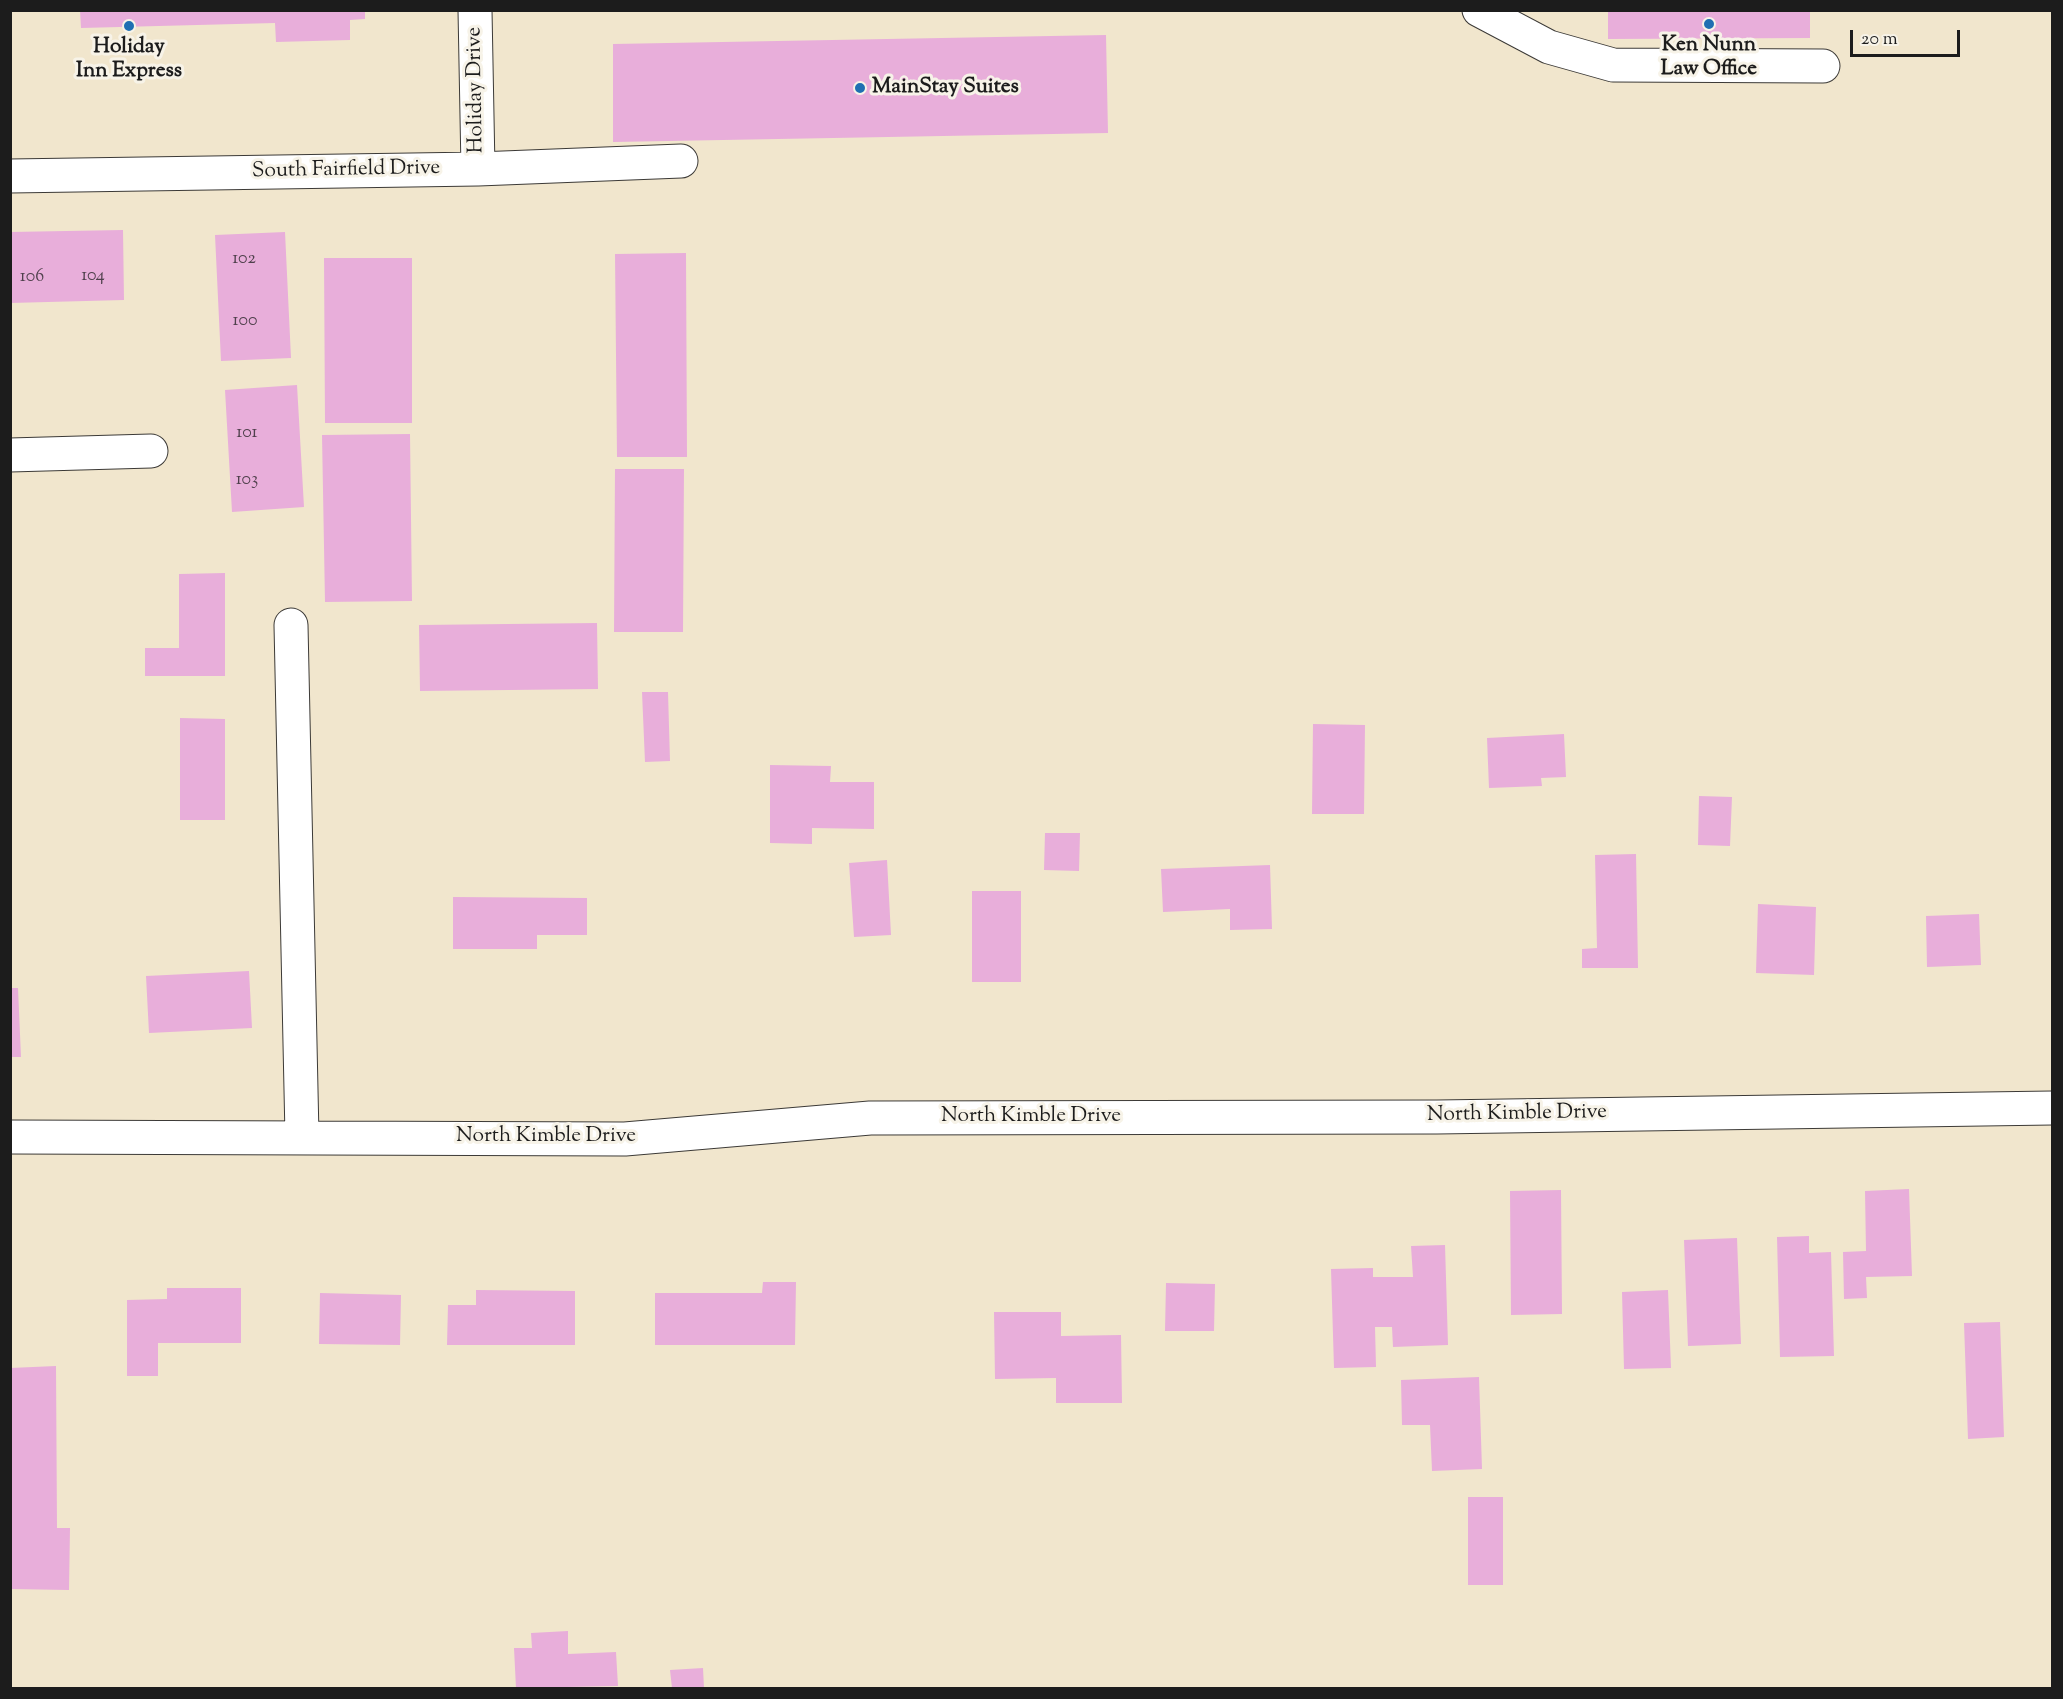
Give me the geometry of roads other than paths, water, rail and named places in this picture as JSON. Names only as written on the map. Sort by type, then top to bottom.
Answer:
[{"type":"street","name":"Holiday Drive","points":[[475,10],[478,169]]},
{"type":"street","points":[[1479,10],[1549,47],[1613,65],[1823,66]]},
{"type":"street","name":"South Fairfield Drive","points":[[10,176],[478,169],[681,161]]},
{"type":"street","points":[[10,455],[151,451]]},
{"type":"street","points":[[291,625],[302,1136]]},
{"type":"street","name":"North Kimble Drive","points":[[10,1137],[302,1136],[625,1139],[870,1118],[1437,1117],[2052,1108]]},
{"type":"place","name":"Ken Nunn Law Office","points":[[1709,24]]},
{"type":"place","name":"Holiday Inn Express","points":[[129,26]]},
{"type":"place","name":"MainStay Suites","points":[[860,88]]}]
